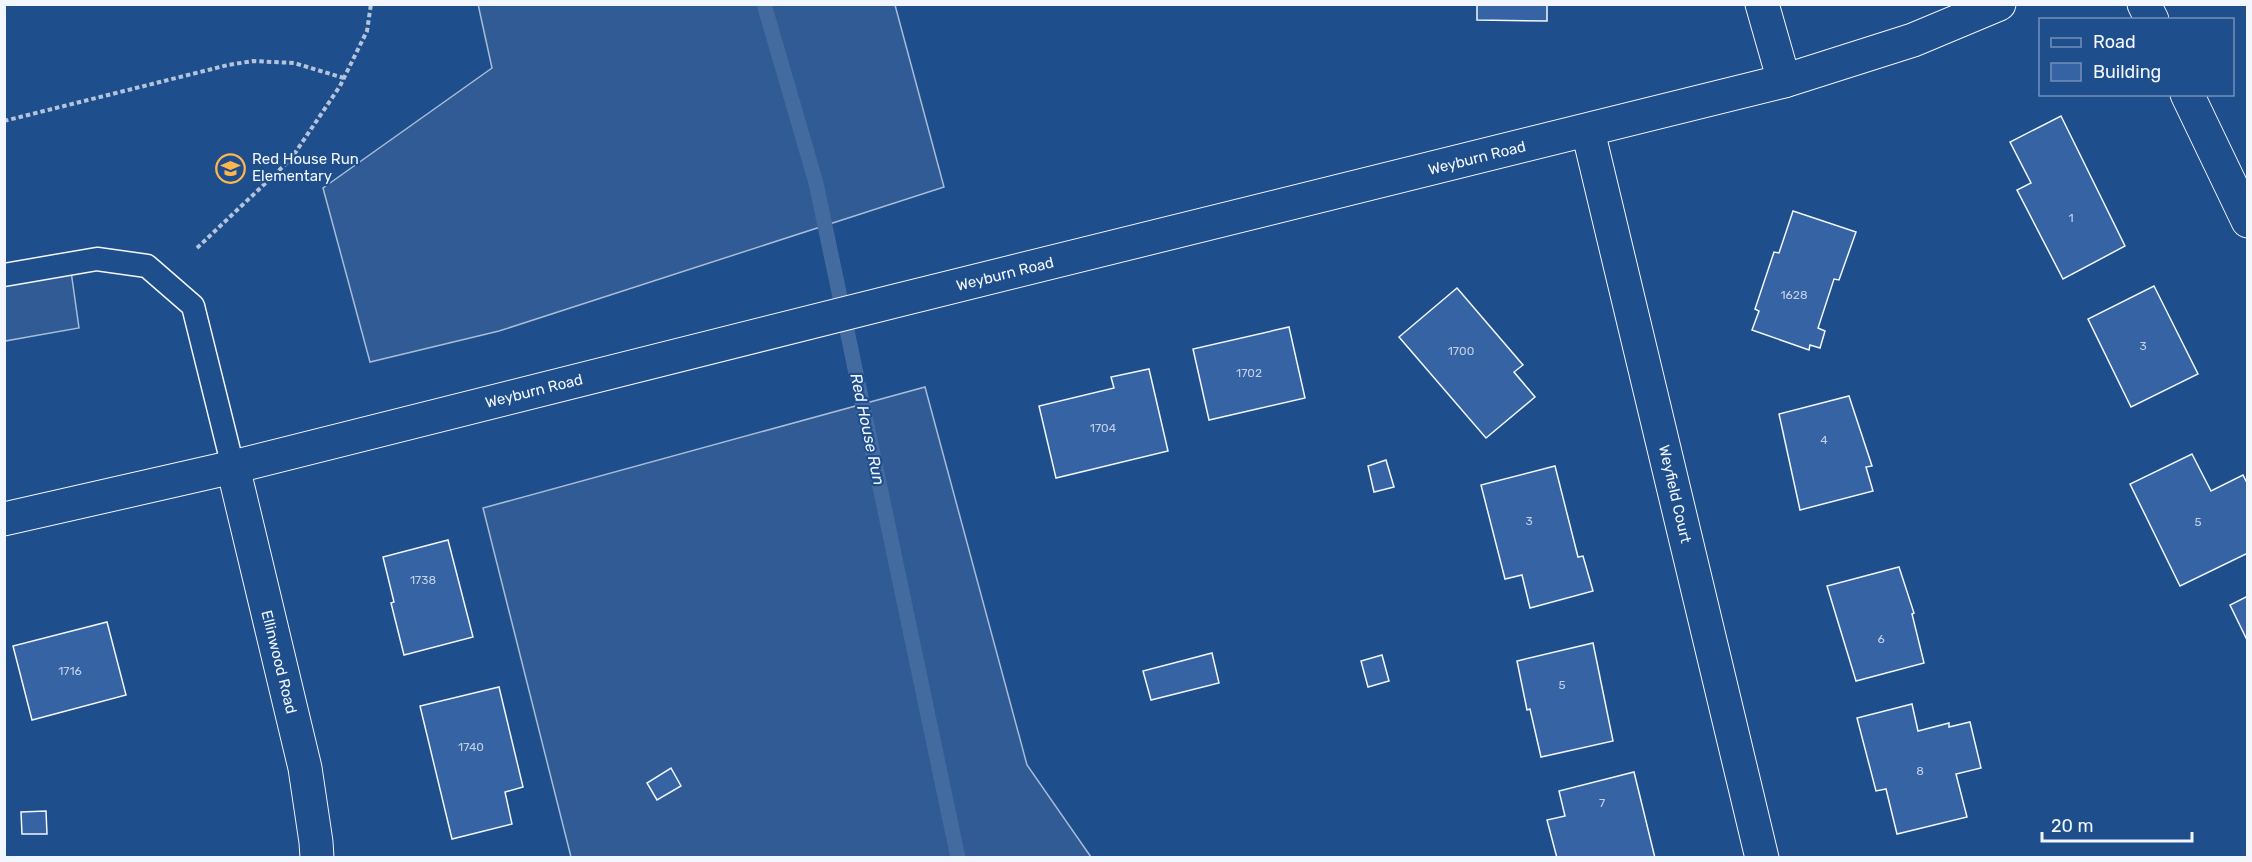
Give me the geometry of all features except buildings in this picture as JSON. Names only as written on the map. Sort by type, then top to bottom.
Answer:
[{"type":"street","points":[[1762,4],[1784,81]]},
{"type":"street","name":"Weyburn Road","points":[[4,519],[233,467],[1784,81],[1913,40],[1999,4]]},
{"type":"street","points":[[2144,4],[2151,18]]},
{"type":"street","points":[[2188,96],[2247,221]]},
{"type":"street","name":"Weyfield Court","points":[[1588,131],[1762,858]]},
{"type":"street","name":"Ellinwood Road","points":[[233,467],[305,768],[317,858]]},
{"type":"lane","points":[[4,275],[97,260],[147,266],[194,306],[233,467]]},
{"type":"path","points":[[197,248],[291,159],[344,78],[367,31],[371,4]]},
{"type":"path","points":[[4,121],[228,65],[254,61],[294,63],[344,78]]},
{"type":"shaded area","points":[[478,4],[895,5],[944,187],[499,331],[370,362],[323,188],[492,68]]},
{"type":"shaded area","points":[[70,264],[79,328],[5,341],[5,275]]},
{"type":"shaded area","points":[[925,387],[1027,765],[1091,857],[571,857],[483,508]]},
{"type":"waterway","name":"Red House Run","points":[[764,4],[816,183],[958,858]]},
{"type":"place","name":"Red House Run Elementary","points":[[231,168]]}]
